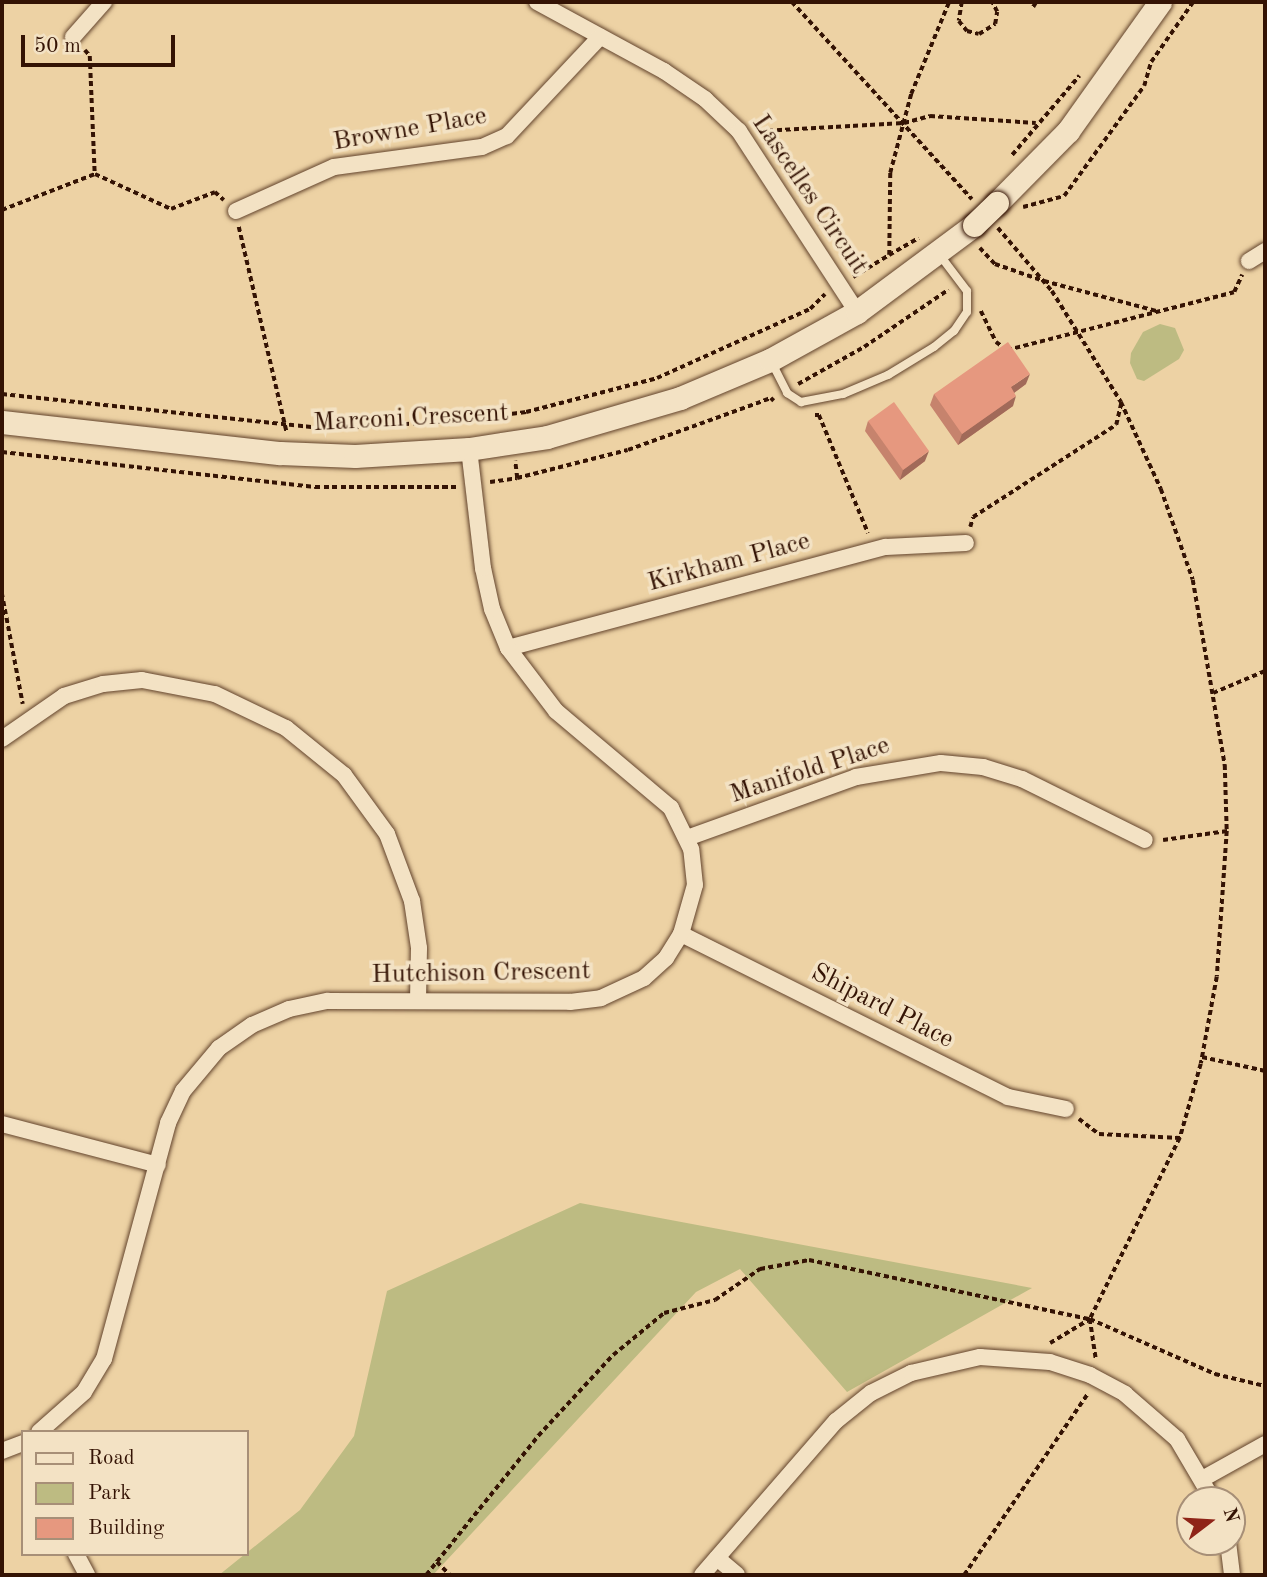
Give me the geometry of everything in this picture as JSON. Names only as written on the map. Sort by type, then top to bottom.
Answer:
[{"type":"street","points":[[73,37],[104,2]]},
{"type":"street","name":"Lascelles Circuit","points":[[537,2],[705,99],[744,137],[857,312]]},
{"type":"street","name":"Marconi Crescent","points":[[2,422],[291,453],[355,456],[469,449],[547,437],[624,417],[770,360],[857,312],[991,214],[1068,131],[1160,2]]},
{"type":"street","name":"Browne Place","points":[[236,211],[334,167],[482,147],[507,136],[600,37]]},
{"type":"street","points":[[1249,261],[1265,251]]},
{"type":"street","name":"Hutchison Crescent","points":[[41,1430],[84,1392],[104,1359],[168,1123],[183,1090],[219,1048],[252,1025],[289,1009],[328,1001],[601,998],[644,978],[666,958],[681,934],[695,886],[687,838],[660,795],[556,711],[508,648],[492,609],[469,449]]},
{"type":"street","name":"Kirkham Place","points":[[508,648],[875,550],[966,543]]},
{"type":"street","points":[[2,739],[64,696],[103,684],[142,680],[162,680],[215,694],[286,727],[344,775],[387,834],[412,901],[419,948],[418,1000]]},
{"type":"street","name":"Manifold Place","points":[[687,838],[856,777],[941,763],[983,767],[1023,779],[1145,840]]},
{"type":"street","name":"Shipard Place","points":[[681,934],[1008,1097],[1066,1109]]},
{"type":"street","points":[[2,1124],[158,1165]]},
{"type":"street","points":[[702,1575],[836,1421],[871,1393],[938,1364],[980,1357],[1024,1358],[1098,1379],[1158,1419],[1204,1478],[1207,1486]]},
{"type":"street","points":[[1204,1478],[1265,1444]]},
{"type":"street","points":[[2,1451],[21,1445]]},
{"type":"street","points":[[77,1556],[87,1575]]},
{"type":"street","points":[[1230,1556],[1232,1575]]},
{"type":"street","points":[[717,1558],[737,1575]]},
{"type":"lane","points":[[770,360],[786,391],[801,402],[843,394],[888,375],[934,347],[954,331],[967,312],[967,291],[939,254]]},
{"type":"path","points":[[792,2],[991,214],[1044,281],[1121,402],[1161,489],[1193,580],[1213,693],[1225,765],[1227,831],[1217,977],[1202,1057],[1180,1138],[1090,1319],[1024,1358]]},
{"type":"path","points":[[2,394],[328,429],[393,427],[526,412],[583,400],[657,378],[810,310],[840,285],[889,255],[890,173],[904,123],[949,2]]},
{"type":"path","points":[[962,2],[959,21],[967,31],[979,34],[995,24],[997,12],[992,2]]},
{"type":"path","points":[[1033,7],[1036,2]]},
{"type":"path","points":[[991,214],[1063,195],[1144,86],[1151,62],[1193,2]]},
{"type":"path","points":[[73,37],[90,56],[95,174]]},
{"type":"path","points":[[1007,161],[1036,123],[1086,69]]},
{"type":"path","points":[[744,137],[765,128],[904,123],[930,116],[1036,123]]},
{"type":"path","points":[[2,210],[95,174],[171,209],[215,192],[236,211],[291,453]]},
{"type":"path","points":[[973,253],[977,246],[995,264],[1044,281],[1157,311]]},
{"type":"path","points":[[980,302],[996,342],[1007,350],[1234,292],[1249,261]]},
{"type":"path","points":[[517,478],[628,450],[771,398],[919,312],[960,281]]},
{"type":"path","points":[[771,398],[777,404]]},
{"type":"path","points":[[966,543],[973,517],[1116,425],[1121,402]]},
{"type":"path","points":[[808,416],[819,415],[875,550]]},
{"type":"path","points":[[2,452],[314,487],[441,485],[456,487],[461,496]]},
{"type":"path","points":[[2,593],[23,706]]},
{"type":"path","points":[[1213,693],[1265,671]]},
{"type":"path","points":[[12,713],[34,699]]},
{"type":"path","points":[[1145,840],[1180,840],[1227,831]]},
{"type":"path","points":[[1202,1057],[1265,1071]]},
{"type":"path","points":[[1066,1109],[1099,1134],[1180,1138]]},
{"type":"path","points":[[426,1575],[538,1436],[613,1355],[664,1313],[715,1300],[760,1269],[809,1260],[1090,1319],[1214,1374],[1265,1386]]},
{"type":"path","points":[[964,1575],[1098,1379],[1090,1319]]},
{"type":"path","points":[[437,1562],[450,1575]]},
{"type":"green space","points":[[1160,324],[1175,328],[1184,350],[1179,359],[1144,381],[1137,379],[1130,363],[1131,353],[1143,332]]},
{"type":"green space","points":[[580,1203],[1032,1288],[847,1392],[740,1269],[696,1292],[433,1575],[219,1575],[243,1556],[248,1556],[248,1552],[300,1510],[354,1436],[387,1291]]},
{"type":"building","points":[[1008,342],[1030,374],[1011,387],[1016,396],[962,434],[934,394]]},
{"type":"building","points":[[894,402],[929,451],[903,470],[868,421]]}]
